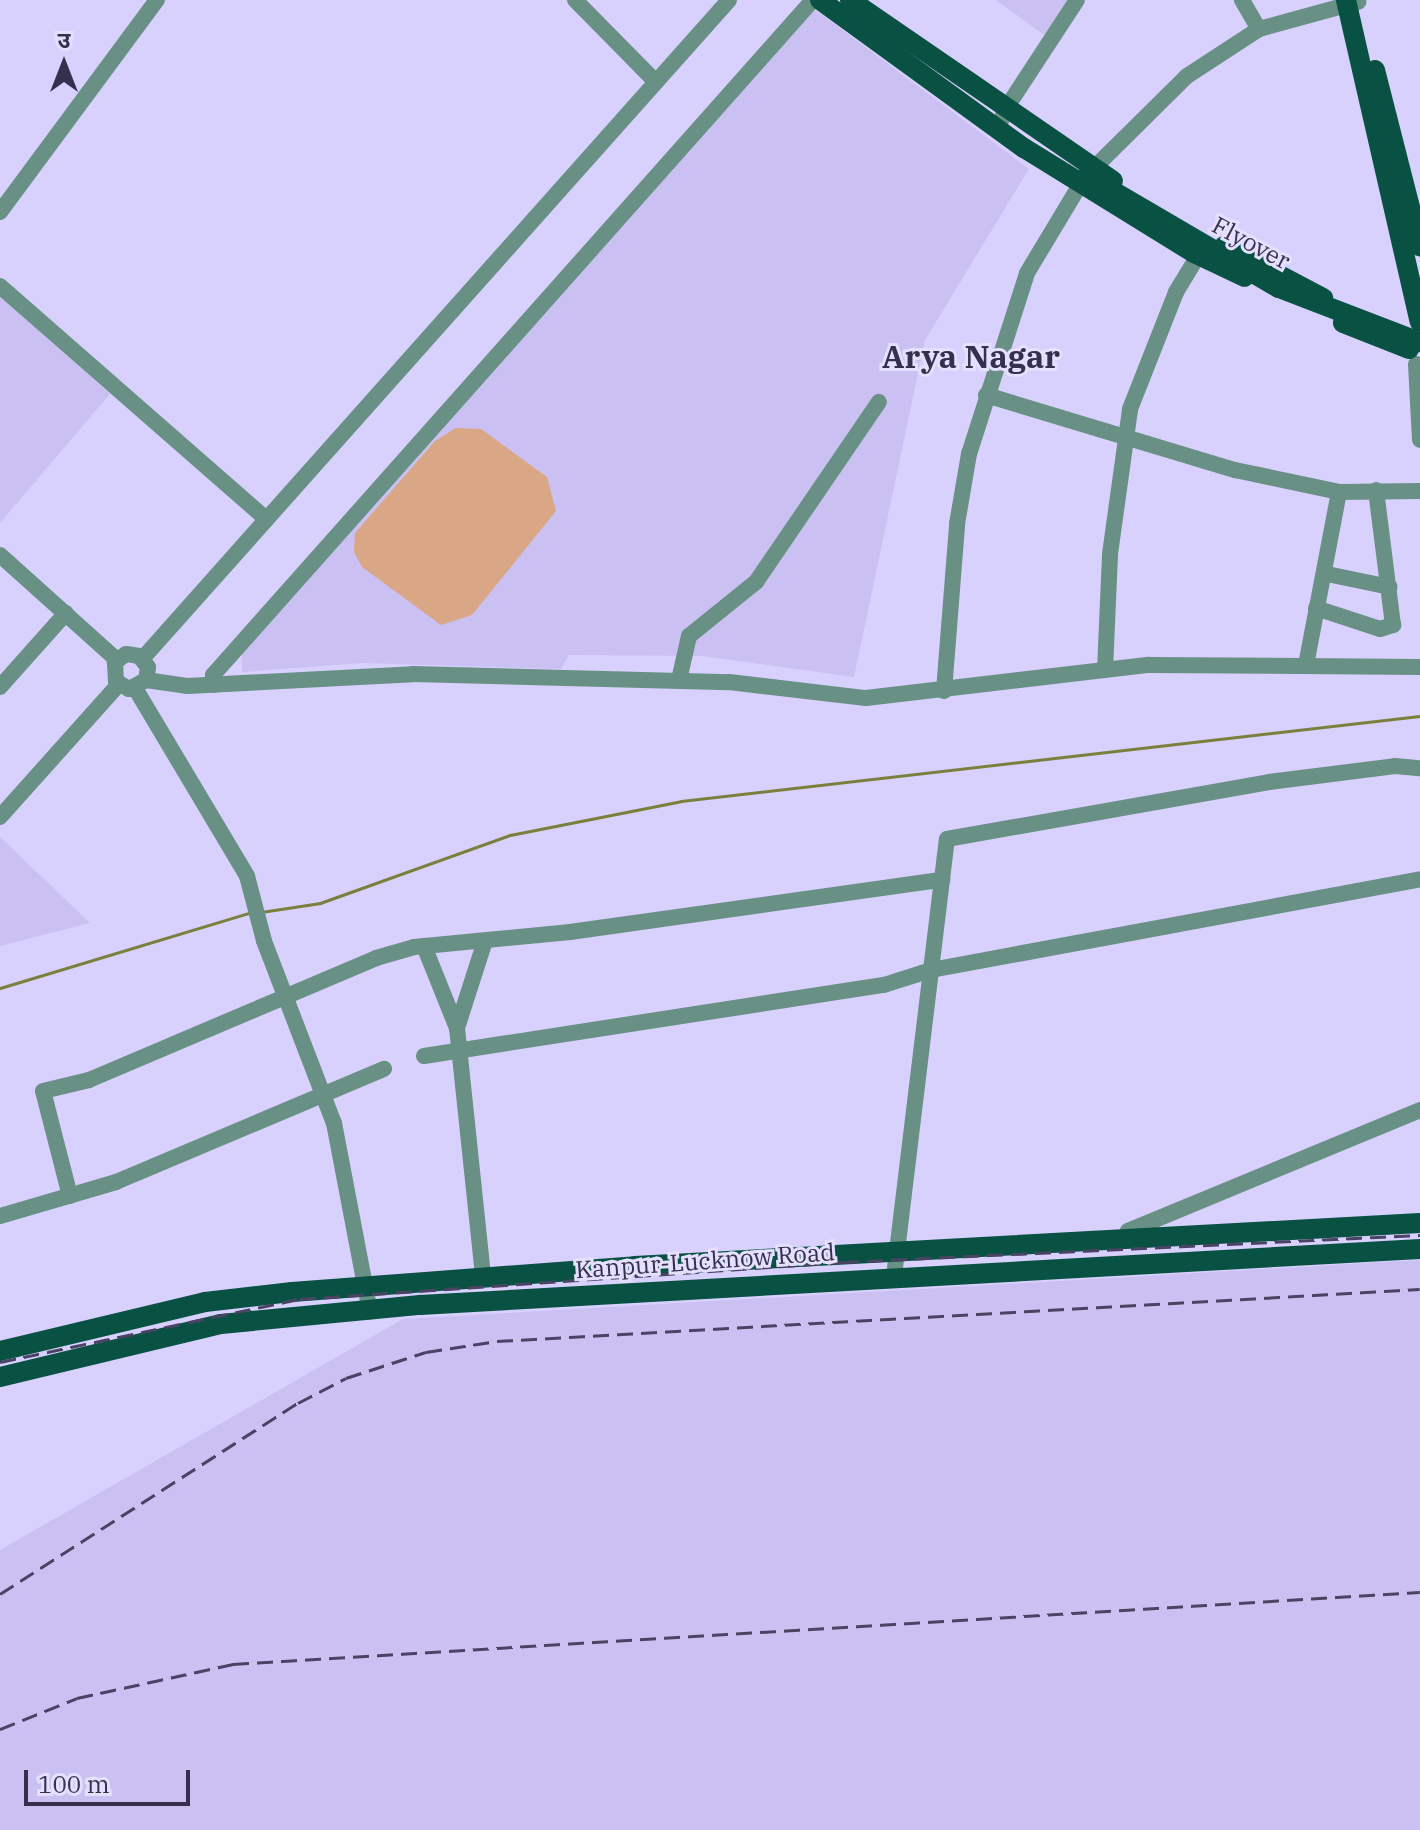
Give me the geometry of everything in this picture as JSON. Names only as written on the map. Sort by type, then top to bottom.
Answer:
[{"type":"main road","points":[[820,0],[1049,152],[1204,247],[1417,344]]},
{"type":"main road","points":[[850,0],[1002,119]]},
{"type":"main road","points":[[1352,2],[1416,212],[1420,246]]},
{"type":"main road","points":[[1352,2],[1417,344]]},
{"type":"main road","name":"Flyover","points":[[1049,152],[1279,288],[1417,344]]},
{"type":"main road","name":"Kanpur-Lucknow Road","points":[[0,1351],[205,1302],[368,1285],[1127,1237],[1420,1223]]},
{"type":"main road","points":[[1370,1225],[1371,1252]]},
{"type":"main road","points":[[1243,1231],[1243,1258]]},
{"type":"main road","name":"Kanpur-Lucknow Road","points":[[0,1377],[221,1324],[894,1276],[1420,1249]]},
{"type":"street","points":[[0,212],[157,0]]},
{"type":"street","points":[[575,0],[655,81]]},
{"type":"street","points":[[0,817],[133,684],[143,658],[729,0]]},
{"type":"street","points":[[214,685],[213,675],[813,0]]},
{"type":"street","points":[[1002,119],[1077,0]]},
{"type":"street","points":[[1242,0],[1259,29]]},
{"type":"street","points":[[944,691],[957,524],[986,395],[1027,273],[1087,176],[1187,76],[1259,29],[1352,2]]},
{"type":"street","points":[[1105,670],[1110,554],[1125,437],[1156,337],[1204,247]]},
{"type":"street","points":[[0,286],[266,519]]},
{"type":"street","points":[[1417,344],[1420,440]]},
{"type":"street","points":[[986,395],[1235,470],[1339,492],[1420,491]]},
{"type":"street","points":[[679,680],[689,636],[756,582],[879,402]]},
{"type":"street","points":[[1316,608],[1390,629],[1390,587],[1376,490]]},
{"type":"street","points":[[1306,665],[1316,608],[1327,574],[1339,492]]},
{"type":"street","points":[[0,555],[117,660]]},
{"type":"street","points":[[1327,574],[1390,587]]},
{"type":"street","points":[[2,682],[66,613]]},
{"type":"street","points":[[143,658],[126,654],[117,660],[113,676],[133,684],[214,685],[413,674],[679,680],[866,698],[1105,670],[1306,665],[1420,667]]},
{"type":"street","points":[[133,684],[252,892],[260,924],[324,1095],[368,1285],[370,1312]]},
{"type":"street","points":[[894,1276],[947,839],[1269,782],[1395,766],[1420,768]]},
{"type":"street","points":[[424,1056],[884,985],[931,970],[1420,879]]},
{"type":"street","points":[[70,1196],[43,1091],[89,1080],[376,958],[424,946],[485,941],[942,880]]},
{"type":"street","points":[[457,1028],[485,941]]},
{"type":"street","points":[[424,946],[457,1028],[483,1277]]},
{"type":"street","points":[[0,1216],[70,1196],[384,1069]]},
{"type":"street","points":[[1127,1237],[1128,1231],[1420,1110]]},
{"type":"shaded area","points":[[996,0],[1074,0],[1047,37]]},
{"type":"shaded area","points":[[813,8],[1029,169],[925,340],[854,677],[702,656],[569,655],[561,669],[363,663],[242,672],[242,652]]},
{"type":"shaded area","points":[[0,296],[110,394],[0,523]]},
{"type":"shaded area","points":[[456,428],[481,429],[547,477],[556,511],[472,615],[441,625],[362,567],[354,552],[355,533],[435,441]]},
{"type":"shaded area","points":[[0,837],[90,923],[0,946]]},
{"type":"shaded area","points":[[1420,1260],[1420,1830],[0,1830],[0,1550],[403,1319]]},
{"type":"waterway","points":[[261,912],[320,903],[510,835],[681,801],[1420,716]]},
{"type":"waterway","points":[[0,988],[249,913]]},
{"type":"railway","points":[[0,1362],[300,1299],[843,1262],[1420,1235]]},
{"type":"railway","points":[[0,1594],[298,1403],[346,1378],[426,1352],[497,1341],[1420,1289]]},
{"type":"railway","points":[[0,1729],[77,1698],[233,1664],[1420,1592]]},
{"type":"district","name":"Arya Nagar","points":[[971,356]]}]
